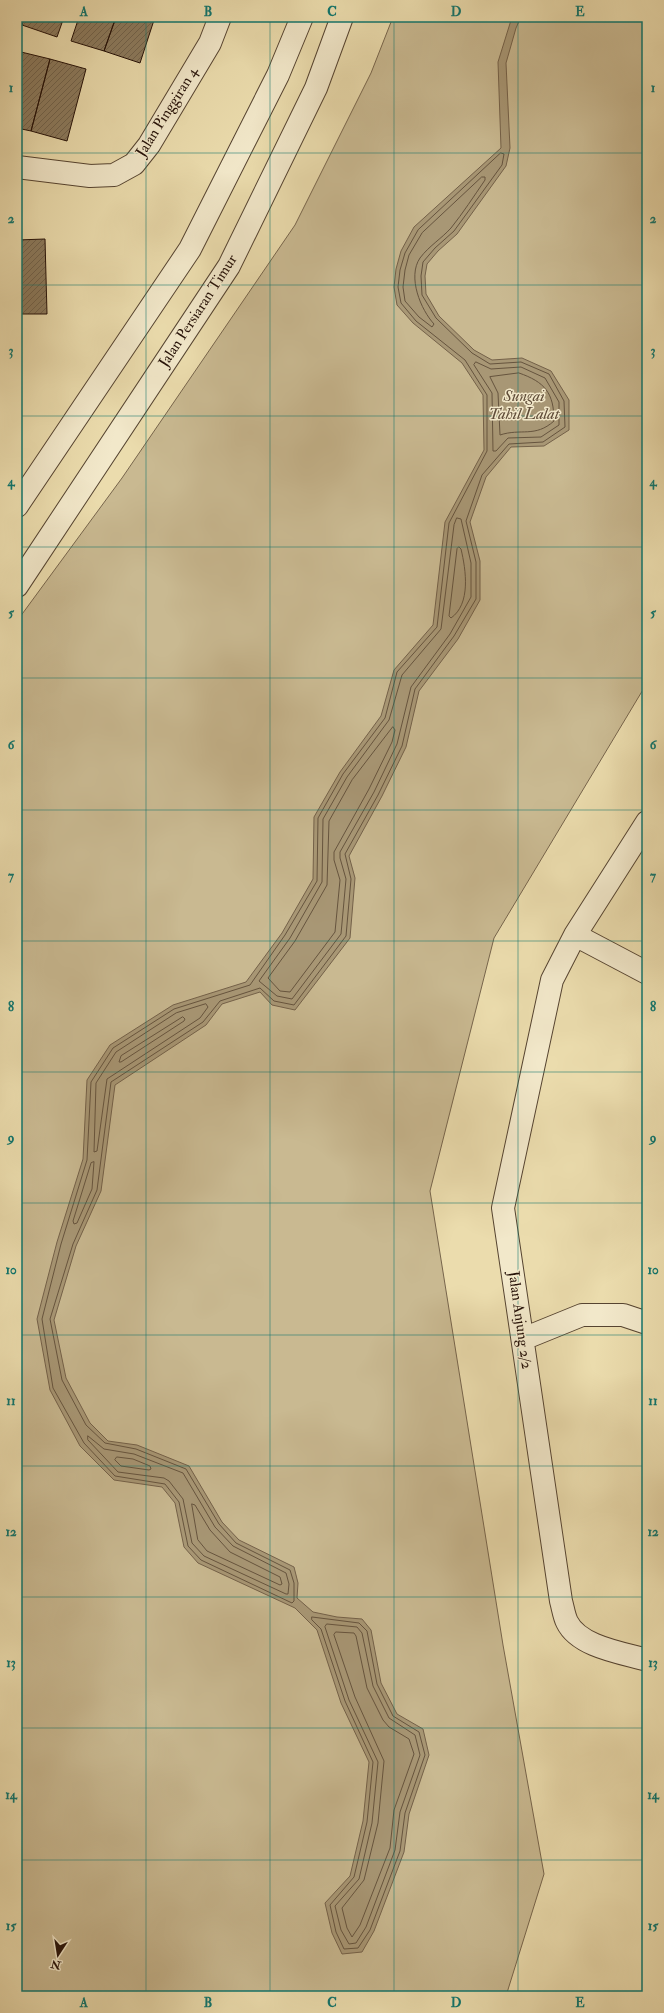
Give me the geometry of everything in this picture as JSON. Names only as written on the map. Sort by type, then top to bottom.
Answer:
[{"type":"street","name":"Jalan Pinggiran 4","points":[[17,167],[90,176],[114,175],[134,164],[149,145],[210,43],[220,17]]},
{"type":"street","points":[[17,506],[190,249],[278,75],[302,17]]},
{"type":"street","name":"Jalan Persiaran Timur","points":[[17,586],[229,266],[316,88],[342,17]]},
{"type":"street","name":"Jalan Anjung 2/2","points":[[647,822],[575,935],[552,980],[503,1208],[561,1601],[568,1624],[582,1639],[603,1648],[647,1660]]},
{"type":"street","points":[[575,935],[647,973]]},
{"type":"street","points":[[523,1338],[582,1315],[623,1314],[647,1323]]},
{"type":"shaded area","points":[[393,17],[647,17],[647,683],[494,938],[430,1191],[503,1645],[544,1874],[506,1996],[17,1996],[17,621],[122,478],[295,225],[371,73]]},
{"type":"water","name":"Sungai Tahil Lalat","points":[[512,17],[521,17],[516,28],[506,63],[510,148],[506,166],[457,234],[438,251],[427,264],[425,276],[426,294],[439,316],[474,350],[492,360],[522,358],[551,371],[569,400],[569,430],[544,446],[511,447],[486,477],[470,522],[480,561],[480,600],[458,639],[419,691],[406,747],[382,796],[349,856],[355,878],[350,938],[295,1010],[272,1005],[260,992],[222,1004],[206,1025],[115,1085],[101,1191],[76,1246],[54,1320],[66,1378],[90,1423],[108,1441],[137,1445],[189,1466],[222,1522],[239,1540],[294,1567],[298,1583],[297,1598],[313,1612],[337,1617],[362,1619],[371,1630],[381,1683],[397,1714],[423,1729],[429,1755],[409,1814],[404,1852],[374,1931],[362,1952],[342,1954],[332,1933],[325,1903],[350,1876],[363,1821],[369,1762],[341,1703],[317,1630],[295,1608],[198,1563],[184,1547],[175,1503],[162,1487],[114,1480],[80,1446],[50,1390],[37,1319],[57,1242],[83,1159],[87,1080],[110,1045],[173,1005],[246,982],[282,933],[313,879],[314,817],[340,772],[381,716],[394,670],[433,625],[445,522],[484,450],[483,395],[462,363],[413,323],[397,305],[394,287],[396,269],[401,251],[414,227],[501,148],[498,62]]},
{"type":"building","points":[[17,17],[24,17],[22,25],[17,24]]},
{"type":"building","points":[[24,17],[64,17],[57,37],[22,25]]},
{"type":"building","points":[[79,17],[116,17],[104,51],[71,41]]},
{"type":"building","points":[[116,17],[155,17],[140,63],[104,51]]},
{"type":"building","points":[[17,51],[50,59],[31,131],[17,128]]},
{"type":"building","points":[[50,59],[86,69],[67,141],[31,131]]},
{"type":"building","points":[[45,239],[47,314],[17,314],[17,240]]}]
